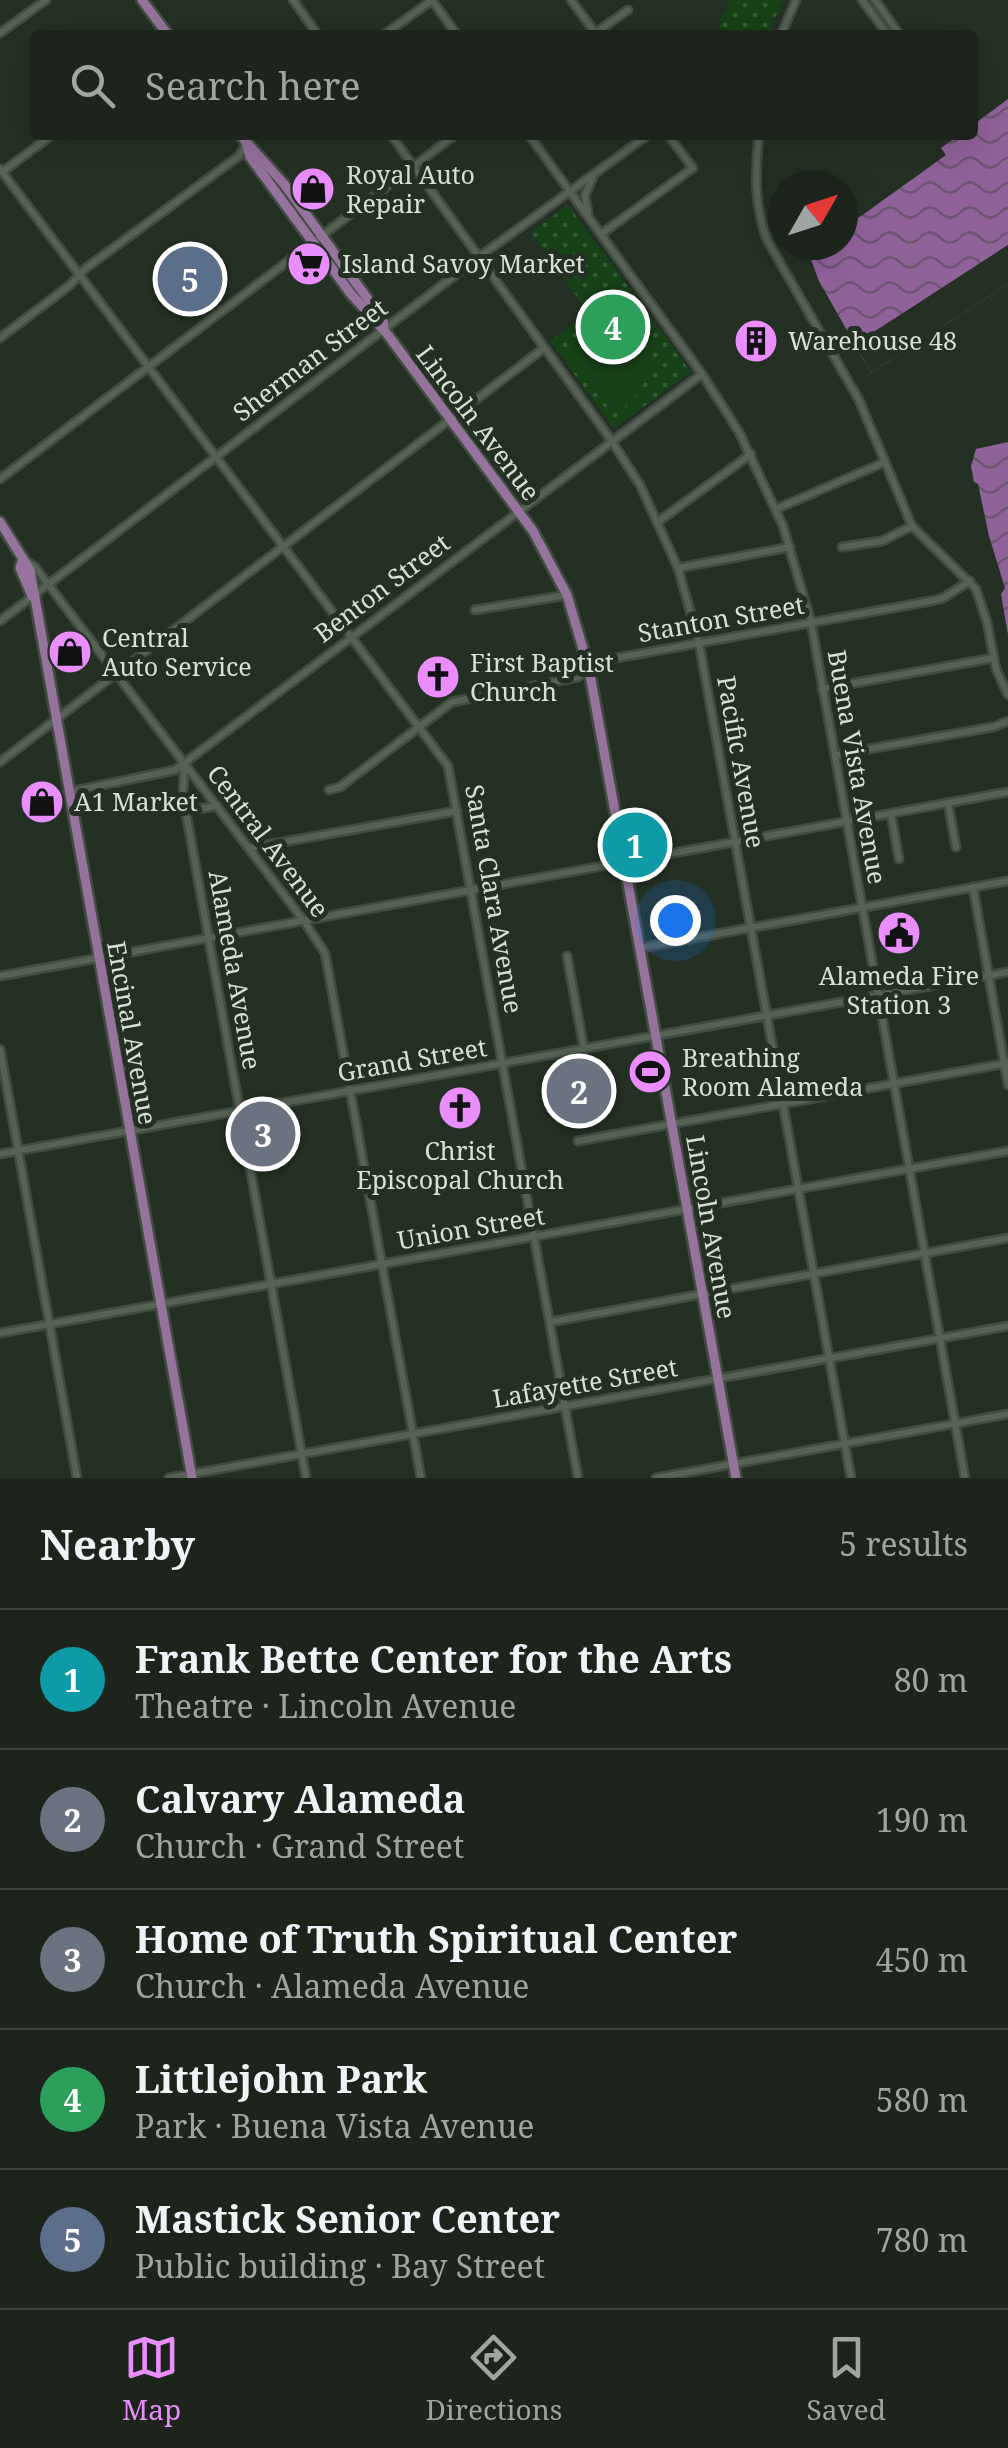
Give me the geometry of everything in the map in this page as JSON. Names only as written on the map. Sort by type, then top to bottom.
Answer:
[{"type":"main road","points":[[142,0],[164,30]]},
{"type":"main road","name":"Lincoln Avenue","points":[[248,140],[317,239],[383,320],[384,329],[518,510],[567,595],[590,669],[736,1478]]},
{"type":"main road","name":"Central Avenue","points":[[0,522],[23,559]]},
{"type":"main road","name":"Encinal Avenue","points":[[23,559],[20,568],[32,596],[192,1476]]},
{"type":"street","points":[[0,34],[46,0]]},
{"type":"street","points":[[293,0],[314,30]]},
{"type":"street","points":[[391,30],[432,0],[453,30]]},
{"type":"street","points":[[571,0],[592,30]]},
{"type":"street","points":[[783,30],[796,0]]},
{"type":"street","points":[[862,0],[884,30]]},
{"type":"street","points":[[874,0],[896,30]]},
{"type":"street","points":[[600,30],[628,10]]},
{"type":"street","points":[[1,170],[45,140]]},
{"type":"street","points":[[1,335],[239,156],[245,140]]},
{"type":"street","name":"Pacific Avenue","points":[[395,140],[611,440],[659,521],[678,568],[699,643],[851,1478]]},
{"type":"street","points":[[0,479],[448,140]]},
{"type":"street","name":"Buena Vista Avenue","points":[[534,140],[702,374],[751,454],[790,547],[811,622],[965,1478]]},
{"type":"street","name":"Sherman Street","points":[[0,620],[479,257],[641,140]]},
{"type":"street","points":[[601,234],[692,168],[672,140]]},
{"type":"street","points":[[759,140],[755,184],[761,222],[776,256],[859,400],[912,526],[970,580],[982,601],[993,658],[1008,694]]},
{"type":"street","name":"Santa Clara Avenue","points":[[1,170],[448,766],[578,1478]]},
{"type":"street","points":[[589,217],[585,195],[593,176]]},
{"type":"street","points":[[0,762],[544,348]]},
{"type":"street","name":"Benton Street","points":[[68,792],[169,773],[184,764],[702,374]]},
{"type":"street","points":[[659,521],[751,454]]},
{"type":"street","points":[[776,508],[886,462]]},
{"type":"street","points":[[842,548],[882,541],[912,526]]},
{"type":"street","points":[[678,568],[790,547]]},
{"type":"street","name":"Central Avenue","points":[[23,559],[35,567],[325,953],[421,1478]]},
{"type":"street","name":"Stanton Street","points":[[329,790],[340,787],[458,699],[578,677],[600,661],[943,598],[970,580]]},
{"type":"street","points":[[475,610],[567,595]]},
{"type":"street","points":[[822,689],[993,658]]},
{"type":"street","points":[[835,756],[1008,721]]},
{"type":"street","name":"Alameda Avenue","points":[[184,764],[186,811],[306,1478]]},
{"type":"street","points":[[0,976],[1008,792]]},
{"type":"street","points":[[948,804],[956,847]]},
{"type":"street","points":[[186,811],[217,806]]},
{"type":"street","points":[[248,848],[457,811]]},
{"type":"street","points":[[891,814],[899,859]]},
{"type":"street","points":[[640,948],[1008,881]]},
{"type":"street","points":[[972,887],[1008,1085]]},
{"type":"street","points":[[567,956],[584,1048]]},
{"type":"street","name":"Grand Street","points":[[0,1154],[1008,972]]},
{"type":"street","points":[[0,1049],[78,1478]]},
{"type":"street","points":[[578,1141],[1006,1063]]},
{"type":"street","name":"Union Street","points":[[0,1333],[1008,1151]]},
{"type":"street","points":[[550,1322],[1008,1238]]},
{"type":"street","name":"Lafayette Street","points":[[169,1478],[1008,1326]]},
{"type":"street","points":[[656,1478],[1008,1414]]},
{"type":"green space","points":[[727,0],[784,0],[769,30],[720,30],[720,18],[729,8]]},
{"type":"green space","points":[[568,205],[691,372],[614,428],[550,341],[588,312],[531,232]]},
{"type":"green space","points":[[625,317],[643,343],[648,369],[638,393],[614,414],[571,359],[572,354]]},
{"type":"water","points":[[1008,99],[1008,284],[871,373],[811,260],[858,260],[858,218],[946,155],[941,148],[952,140],[978,140],[978,121]]},
{"type":"water","points":[[1008,442],[1008,635],[1001,594],[1005,588],[971,466],[976,449]]},
{"type":"pier","points":[[1008,245],[1008,284],[871,373],[855,344]]},
{"type":"place","name":"Royal Auto Repair","points":[[313,189]]},
{"type":"place","name":"Island Savoy Market","points":[[309,264]]},
{"type":"place","name":"Mastick Senior Center","points":[[190,279]]},
{"type":"place","name":"Littlejohn Park","points":[[613,327]]},
{"type":"place","name":"Warehouse 48","points":[[756,341]]},
{"type":"place","name":"Central Auto Service","points":[[70,652]]},
{"type":"place","name":"First Baptist Church","points":[[438,677]]},
{"type":"place","name":"A1 Market","points":[[42,802]]},
{"type":"place","name":"Frank Bette Center for the Arts","points":[[635,845]]},
{"type":"place","name":"Alameda Fire Station 3","points":[[899,933]]},
{"type":"place","name":"Breathing Room Alameda","points":[[650,1072]]},
{"type":"place","name":"Calvary Alameda","points":[[579,1091]]},
{"type":"place","name":"Christ Episcopal Church","points":[[460,1108]]},
{"type":"place","name":"Home of Truth Spiritual Center","points":[[263,1134]]}]
